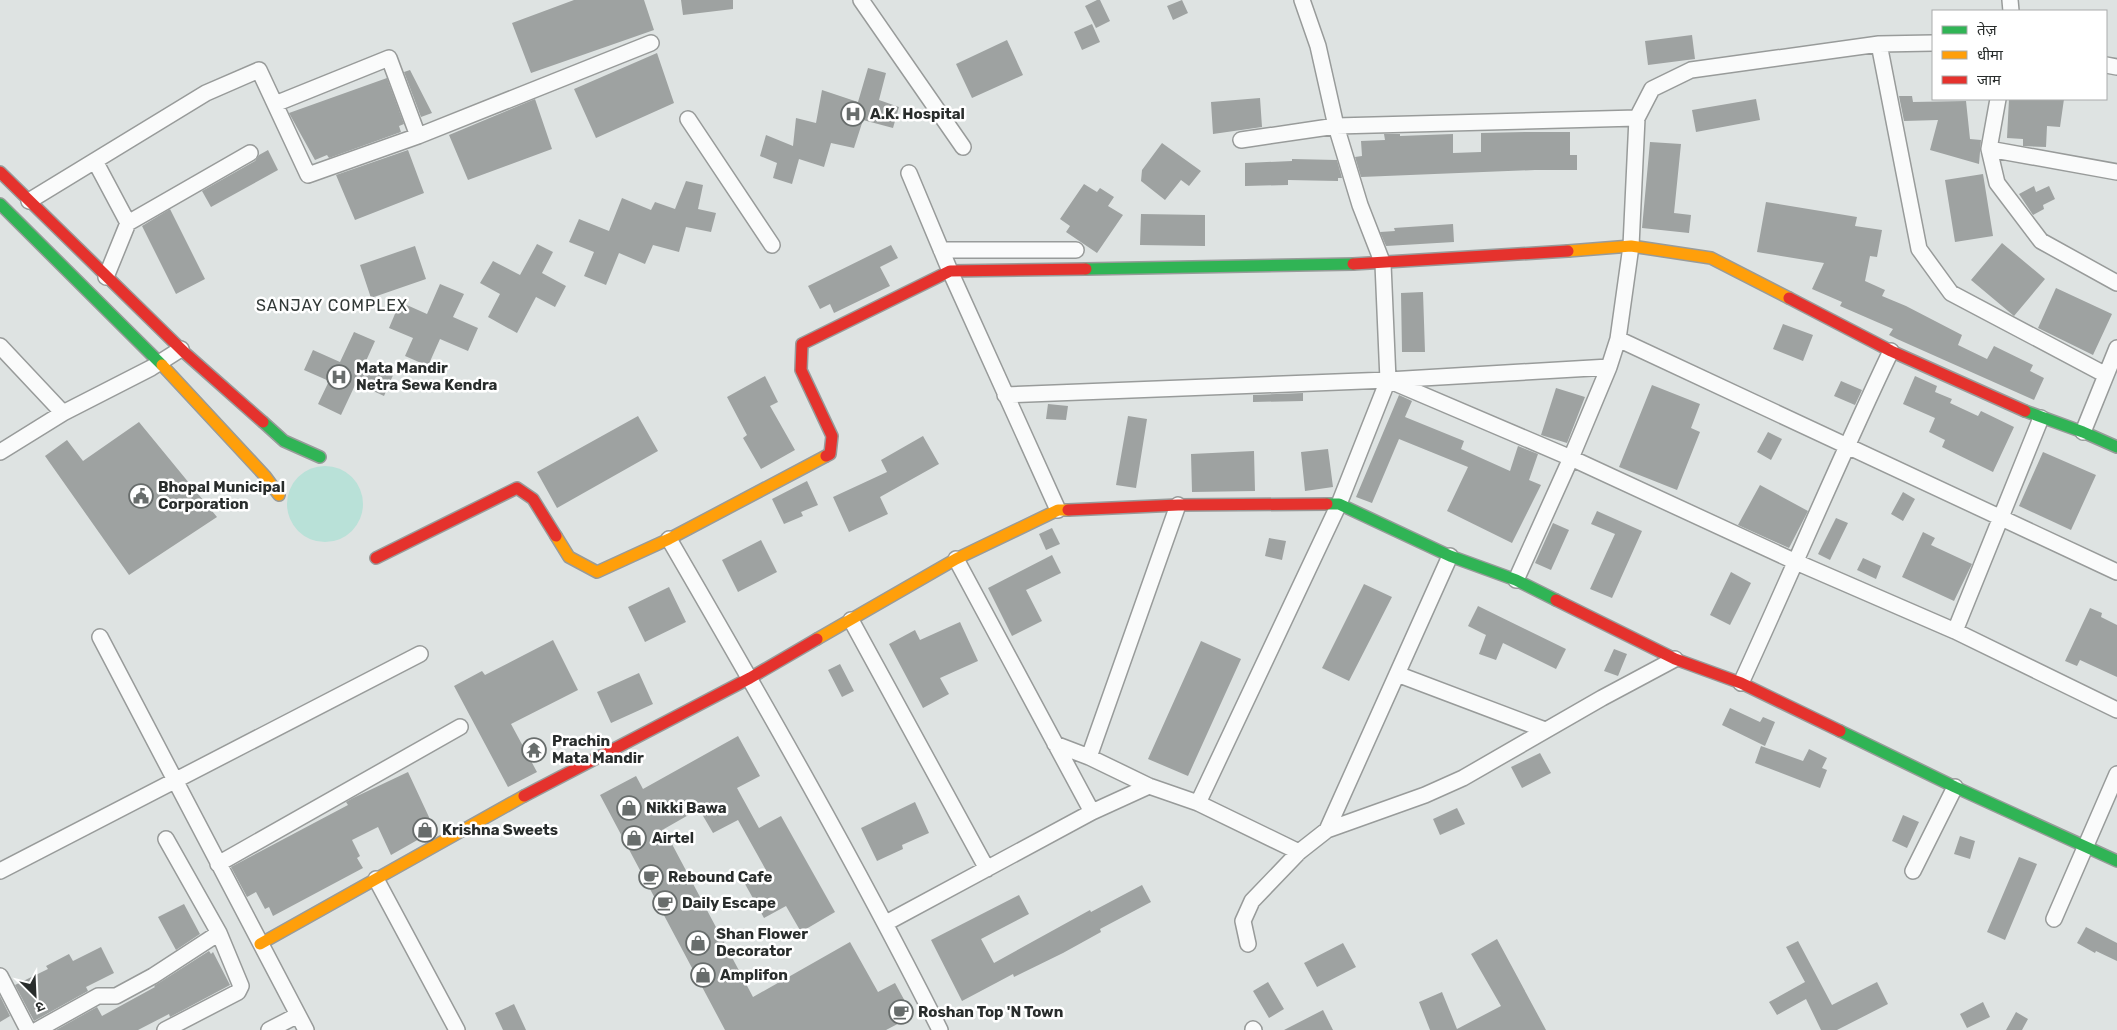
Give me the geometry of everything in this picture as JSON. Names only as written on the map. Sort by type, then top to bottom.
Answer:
[{"type":"street","points":[[861,0],[963,147]]},
{"type":"street","points":[[1198,802],[1339,504],[1388,380],[1383,264],[1360,205],[1336,126],[1318,46],[1302,0]]},
{"type":"street","points":[[29,201],[206,93],[259,70],[308,175],[418,136],[651,43]]},
{"type":"street","points":[[1516,580],[1571,458],[1609,367],[1618,339],[1631,246],[1637,118],[1652,89],[1691,70],[1879,44],[1932,43]]},
{"type":"street","points":[[1879,44],[1918,249],[1951,293],[2106,375]]},
{"type":"street","points":[[275,104],[389,58],[418,136]]},
{"type":"street","points":[[1998,100],[1989,149],[1997,182],[2041,241],[2117,283]]},
{"type":"street","points":[[1241,140],[1336,126],[1637,118]]},
{"type":"street","points":[[688,119],[772,244]]},
{"type":"street","points":[[1989,149],[2117,172]]},
{"type":"street","points":[[106,277],[128,223],[250,154]]},
{"type":"street","points":[[94,161],[128,223]]},
{"type":"street","points":[[0,172],[181,349],[284,441],[320,457]]},
{"type":"street","points":[[909,173],[1005,396],[1058,510]]},
{"type":"street","points":[[0,204],[159,362],[259,469],[279,495]]},
{"type":"street","points":[[376,558],[517,488],[533,499],[569,557],[597,572],[669,539],[830,454],[832,436],[801,370],[802,344],[950,271],[1383,264],[1631,246],[1710,258],[1891,351],[2041,418],[2083,432],[2117,447]]},
{"type":"street","points":[[941,250],[1076,250]]},
{"type":"street","points":[[1618,339],[2117,572]]},
{"type":"street","points":[[0,346],[63,413]]},
{"type":"street","points":[[0,452],[63,413],[181,349]]},
{"type":"street","points":[[1742,682],[1846,445],[1891,351]]},
{"type":"street","points":[[2083,432],[2116,352]]},
{"type":"street","points":[[1005,396],[1388,380],[1609,367]]},
{"type":"street","points":[[1388,380],[1571,458],[1796,562],[1955,632],[2117,710]]},
{"type":"street","points":[[1955,632],[2041,418]]},
{"type":"street","points":[[260,944],[504,806],[750,678],[956,559],[1058,510],[1178,505],[1339,504],[1450,556],[1516,580],[1675,659],[1742,682],[1955,787],[2117,861]]},
{"type":"street","points":[[1089,757],[1178,505]]},
{"type":"street","points":[[669,539],[750,678],[886,923],[940,1030]]},
{"type":"street","points":[[1327,830],[1450,556]]},
{"type":"street","points":[[956,559],[1092,812]]},
{"type":"street","points":[[852,620],[987,869]]},
{"type":"street","points":[[100,637],[306,1030]]},
{"type":"street","points":[[0,871],[420,654]]},
{"type":"street","points":[[1248,944],[1243,921],[1252,901],[1300,852],[1327,830],[1425,795],[1463,778],[1545,730],[1675,659]]},
{"type":"street","points":[[1397,674],[1545,730]]},
{"type":"street","points":[[218,864],[460,727]]},
{"type":"street","points":[[1055,744],[1089,757],[1149,786],[1198,802],[1300,852]]},
{"type":"street","points":[[2054,919],[2117,774]]},
{"type":"street","points":[[886,923],[1092,812],[1149,786]]},
{"type":"street","points":[[1913,871],[1955,787]]},
{"type":"street","points":[[165,1030],[238,992],[241,986],[219,934],[166,839]]},
{"type":"street","points":[[376,879],[457,1030]]},
{"type":"street","points":[[37,1030],[98,996],[116,996],[153,976],[219,934]]},
{"type":"street","points":[[0,976],[28,1030]]},
{"type":"street","points":[[269,1030],[298,1015]]},
{"type":"green space","points":[[325,466],[340,469],[352,477],[360,489],[363,504],[360,519],[352,531],[340,539],[325,542],[310,539],[298,531],[290,519],[287,504],[290,489],[298,477],[310,469]]},
{"type":"building","points":[[574,0],[644,0],[654,30],[531,73],[512,23]]},
{"type":"building","points":[[681,0],[733,0],[733,9],[683,15]]},
{"type":"building","points":[[1100,0],[1110,21],[1096,28],[1085,6]]},
{"type":"building","points":[[1182,0],[1188,13],[1173,20],[1167,6]]},
{"type":"building","points":[[1092,24],[1100,42],[1082,50],[1074,32]]},
{"type":"building","points":[[1692,35],[1695,59],[1648,65],[1645,41]]},
{"type":"building","points":[[1007,40],[1023,75],[972,98],[956,64]]},
{"type":"building","points":[[657,53],[674,103],[596,138],[574,89]]},
{"type":"building","points":[[868,68],[886,73],[879,100],[899,107],[893,128],[863,120],[854,148],[831,143],[824,167],[799,159],[792,184],[773,178],[777,163],[760,156],[766,135],[793,146],[796,118],[816,123],[822,90],[858,102]]},
{"type":"building","points":[[410,70],[432,113],[421,117],[404,72]]},
{"type":"building","points":[[387,78],[404,124],[399,126],[401,132],[329,158],[327,155],[315,160],[289,113]]},
{"type":"building","points":[[1899,96],[1912,96],[1913,102],[1966,101],[1970,139],[1981,140],[1979,164],[1930,150],[1938,120],[1904,121]]},
{"type":"building","points":[[1260,98],[1262,127],[1213,134],[1211,102]]},
{"type":"building","points":[[535,99],[552,149],[468,180],[449,135]]},
{"type":"building","points":[[1756,99],[1760,120],[1696,132],[1692,110]]},
{"type":"building","points":[[2009,100],[2064,100],[2060,127],[2047,126],[2046,147],[2023,146],[2023,139],[2007,138]]},
{"type":"building","points":[[1570,132],[1570,155],[1577,155],[1577,170],[1361,177],[1355,157],[1362,156],[1361,141],[1385,140],[1384,134],[1400,134],[1400,136],[1453,134],[1453,153],[1481,152],[1481,133]]},
{"type":"building","points":[[1650,142],[1681,144],[1674,213],[1691,215],[1689,233],[1642,228]]},
{"type":"building","points":[[1162,143],[1201,171],[1189,186],[1181,180],[1165,200],[1141,181],[1142,170]]},
{"type":"building","points":[[268,150],[278,170],[211,207],[202,191],[255,161],[259,155]]},
{"type":"building","points":[[408,150],[424,193],[355,220],[336,175]]},
{"type":"building","points":[[1292,159],[1337,160],[1342,178],[1338,178],[1338,181],[1288,180],[1288,185],[1245,186],[1245,163],[1292,161]]},
{"type":"building","points":[[1983,174],[1993,236],[1955,242],[1945,180]]},
{"type":"building","points":[[686,181],[703,185],[698,209],[716,213],[711,232],[686,227],[679,252],[653,245],[645,264],[619,253],[606,285],[584,276],[594,252],[569,242],[579,219],[609,231],[622,198],[651,210],[655,202],[675,209]]},
{"type":"building","points":[[1084,184],[1097,192],[1100,188],[1114,197],[1108,206],[1123,215],[1097,253],[1066,232],[1070,226],[1060,219]]},
{"type":"building","points":[[2034,186],[2036,192],[2049,186],[2055,199],[2043,205],[2044,209],[2033,215],[2019,194]]},
{"type":"building","points":[[1766,202],[1857,217],[1855,226],[1882,230],[1877,257],[1870,256],[1865,281],[1885,290],[1882,296],[1906,306],[1962,335],[1958,345],[1987,359],[1994,346],[2033,365],[2030,371],[2044,378],[2034,400],[1889,335],[1893,329],[1840,306],[1842,302],[1812,289],[1824,263],[1757,252]]},
{"type":"building","points":[[170,209],[205,279],[176,294],[142,226]]},
{"type":"building","points":[[1141,214],[1205,215],[1205,246],[1140,245]]},
{"type":"building","points":[[1453,224],[1454,242],[1386,246],[1380,232],[1395,231],[1394,228]]},
{"type":"building","points":[[2002,243],[2045,279],[2014,316],[1971,280]]},
{"type":"building","points":[[537,244],[553,252],[542,273],[566,286],[555,307],[536,297],[517,333],[488,317],[500,294],[480,283],[493,261],[520,275]]},
{"type":"building","points":[[891,245],[898,258],[880,267],[890,286],[834,313],[830,304],[820,309],[808,286]]},
{"type":"building","points":[[415,246],[426,279],[371,298],[360,265]]},
{"type":"building","points":[[440,284],[464,294],[453,317],[478,328],[468,351],[440,339],[428,366],[405,356],[413,338],[389,328],[400,302],[427,314]]},
{"type":"building","points":[[2056,288],[2112,314],[2093,355],[2038,328]]},
{"type":"building","points":[[1423,292],[1425,352],[1402,352],[1401,293]]},
{"type":"building","points":[[1783,324],[1813,335],[1803,361],[1773,349]]},
{"type":"building","points":[[354,332],[375,341],[366,361],[394,373],[384,396],[356,383],[341,415],[318,404],[329,381],[304,370],[313,350],[340,362]]},
{"type":"building","points":[[765,376],[778,402],[770,406],[795,450],[761,469],[743,438],[747,435],[727,397]]},
{"type":"building","points":[[1915,376],[1937,386],[1935,392],[1952,399],[1950,403],[1978,416],[1981,411],[2014,427],[1993,472],[1942,447],[1945,440],[1929,432],[1935,418],[1903,404]]},
{"type":"building","points":[[1841,381],[1862,390],[1855,405],[1834,396]]},
{"type":"building","points":[[1652,385],[1700,404],[1691,428],[1700,432],[1677,490],[1619,467]]},
{"type":"building","points":[[1556,388],[1585,397],[1567,443],[1541,435]]},
{"type":"building","points":[[1303,393],[1303,401],[1253,402],[1253,395]]},
{"type":"building","points":[[1399,395],[1412,401],[1405,417],[1464,441],[1461,449],[1510,471],[1518,446],[1538,454],[1529,480],[1541,485],[1512,543],[1447,511],[1468,467],[1399,439],[1372,503],[1356,497]]},
{"type":"building","points":[[1048,404],[1068,406],[1066,420],[1046,419]]},
{"type":"building","points":[[638,416],[658,451],[557,508],[537,472]]},
{"type":"building","points":[[1128,416],[1147,419],[1136,488],[1116,485]]},
{"type":"building","points":[[139,422],[217,517],[129,575],[45,456],[67,440],[83,461]]},
{"type":"building","points":[[1768,432],[1782,439],[1771,460],[1757,452]]},
{"type":"building","points":[[923,436],[939,464],[880,497],[888,514],[849,532],[833,497],[887,472],[881,460]]},
{"type":"building","points":[[1328,449],[1333,487],[1305,491],[1301,452]]},
{"type":"building","points":[[1254,451],[1255,491],[1192,492],[1191,454]]},
{"type":"building","points":[[2043,452],[2096,475],[2071,530],[2019,506]]},
{"type":"building","points":[[807,481],[818,505],[801,512],[803,516],[784,524],[772,499]]},
{"type":"building","points":[[1760,485],[1808,511],[1789,548],[1738,525]]},
{"type":"building","points":[[1903,492],[1915,499],[1903,521],[1891,514]]},
{"type":"building","points":[[1597,511],[1642,531],[1612,598],[1590,589],[1615,534],[1591,524]]},
{"type":"building","points":[[1836,518],[1848,523],[1830,560],[1818,554]]},
{"type":"building","points":[[1553,523],[1569,530],[1551,570],[1535,563]]},
{"type":"building","points":[[1052,528],[1060,544],[1046,550],[1039,534]]},
{"type":"building","points":[[1923,532],[1935,538],[1931,545],[1972,564],[1954,601],[1902,577]]},
{"type":"building","points":[[1269,538],[1286,541],[1282,560],[1265,556]]},
{"type":"building","points":[[761,540],[777,572],[738,592],[722,560]]},
{"type":"building","points":[[1052,555],[1061,573],[1026,590],[1042,621],[1012,636],[988,588]]},
{"type":"building","points":[[1863,558],[1881,566],[1876,579],[1857,570]]},
{"type":"building","points":[[1731,572],[1751,583],[1730,625],[1710,615]]},
{"type":"building","points":[[1364,584],[1392,597],[1349,681],[1322,668]]},
{"type":"building","points":[[669,587],[686,622],[645,642],[628,607]]},
{"type":"building","points":[[1478,606],[1566,649],[1556,669],[1503,643],[1496,660],[1479,654],[1486,635],[1468,626]]},
{"type":"building","points":[[2090,608],[2102,613],[2101,617],[2117,625],[2117,677],[2080,660],[2077,666],[2065,661]]},
{"type":"building","points":[[960,622],[978,661],[940,678],[949,694],[923,708],[889,644],[915,630],[920,640]]},
{"type":"building","points":[[553,640],[578,690],[511,724],[537,772],[508,787],[454,686],[482,671],[485,675]]},
{"type":"building","points":[[1201,641],[1241,659],[1188,776],[1148,759]]},
{"type":"building","points":[[1614,649],[1627,654],[1618,676],[1604,671]]},
{"type":"building","points":[[840,664],[854,691],[842,697],[828,670]]},
{"type":"building","points":[[639,673],[653,704],[611,723],[597,692]]},
{"type":"building","points":[[1730,708],[1760,722],[1763,717],[1775,722],[1765,746],[1722,725]]},
{"type":"building","points":[[738,736],[760,776],[737,788],[759,828],[781,816],[835,912],[801,932],[786,906],[764,918],[745,884],[767,872],[738,820],[713,833],[699,809],[664,829],[753,997],[850,942],[878,992],[895,983],[913,1016],[886,1030],[725,1030],[600,795],[636,776],[643,789]]},
{"type":"building","points":[[1761,746],[1803,761],[1809,749],[1827,758],[1822,768],[1827,770],[1820,788],[1755,763]]},
{"type":"building","points":[[1540,753],[1551,773],[1522,788],[1511,767]]},
{"type":"building","points":[[408,772],[435,830],[391,855],[378,827],[352,840],[360,856],[357,858],[363,868],[273,916],[269,907],[265,909],[256,892],[247,897],[231,867],[348,805],[346,802],[353,798]]},
{"type":"building","points":[[915,802],[929,833],[902,845],[903,849],[877,861],[861,828]]},
{"type":"building","points":[[1457,808],[1465,824],[1440,835],[1433,819]]},
{"type":"building","points":[[1903,815],[1919,822],[1907,848],[1892,841]]},
{"type":"building","points":[[1960,836],[1975,841],[1970,859],[1954,854]]},
{"type":"building","points":[[2019,857],[2037,864],[2005,940],[1987,932]]},
{"type":"building","points":[[1142,885],[1151,902],[1100,929],[1101,932],[1063,953],[1014,977],[1013,974],[962,1001],[931,940],[1019,895],[1029,914],[981,939],[994,963],[1090,910],[1091,912]]},
{"type":"building","points":[[184,904],[200,934],[176,950],[158,917]]},
{"type":"building","points":[[2086,927],[2117,943],[2117,961],[2096,951],[2095,953],[2077,943]]},
{"type":"building","points":[[1497,939],[1546,1030],[1430,1030],[1419,1002],[1442,992],[1457,1029],[1501,1006],[1471,954]]},
{"type":"building","points":[[1798,941],[1832,1005],[1877,982],[1888,1004],[1837,1030],[1821,1030],[1806,999],[1777,1015],[1769,1002],[1805,982],[1786,947]]},
{"type":"building","points":[[1343,943],[1356,967],[1317,987],[1304,963]]},
{"type":"building","points":[[101,947],[114,973],[86,987],[88,991],[34,1021],[15,985],[48,969],[46,966],[69,954],[73,961]]},
{"type":"building","points":[[209,951],[211,954],[213,952],[230,985],[170,1017],[169,1014],[138,1030],[56,1030],[97,1007],[102,1016],[155,987]]},
{"type":"building","points":[[1268,982],[1284,1009],[1269,1018],[1253,991]]},
{"type":"building","points":[[0,996],[10,1016],[0,1022]]},
{"type":"building","points":[[1983,1002],[1990,1017],[1967,1028],[1960,1014]]},
{"type":"building","points":[[514,1004],[526,1030],[503,1030],[495,1013]]},
{"type":"building","points":[[1323,1010],[1333,1030],[1284,1030]]},
{"type":"building","points":[[2016,1012],[2028,1019],[2022,1030],[2006,1030]]},
{"type":"traffic: fast","points":[[0,204],[162,365]]},
{"type":"traffic: fast","points":[[1086,269],[1353,264]]},
{"type":"traffic: fast","points":[[2025,411],[2083,432],[2117,447]]},
{"type":"traffic: fast","points":[[263,422],[284,441],[320,457]]},
{"type":"traffic: fast","points":[[1327,504],[1339,504],[1450,556],[1516,580],[1556,600]]},
{"type":"traffic: fast","points":[[1840,731],[1955,787],[2117,861]]},
{"type":"traffic: slow","points":[[1568,251],[1631,246],[1711,258],[1789,298]]},
{"type":"traffic: slow","points":[[162,365],[265,476],[279,495]]},
{"type":"traffic: slow","points":[[556,536],[569,557],[597,572],[669,539],[826,456]]},
{"type":"traffic: slow","points":[[817,639],[956,559],[1058,510],[1068,510]]},
{"type":"traffic: slow","points":[[260,944],[524,796]]},
{"type":"traffic: jam","points":[[0,172],[185,353],[263,422]]},
{"type":"traffic: jam","points":[[1353,264],[1568,251]]},
{"type":"traffic: jam","points":[[826,456],[830,454],[832,436],[801,370],[802,344],[950,271],[1086,269]]},
{"type":"traffic: jam","points":[[1789,298],[1891,351],[2025,411]]},
{"type":"traffic: jam","points":[[376,558],[517,488],[533,499],[556,536]]},
{"type":"traffic: jam","points":[[1068,510],[1178,505],[1327,504]]},
{"type":"traffic: jam","points":[[1556,600],[1675,659],[1741,683],[1840,731]]},
{"type":"traffic: jam","points":[[524,796],[750,678],[817,639]]},
{"type":"place","name":"A.K. Hospital","points":[[853,114]]},
{"type":"place","name":"Mata Mandir Netra Sewa Kendra","points":[[339,377]]},
{"type":"place","name":"Bhopal Municipal Corporation","points":[[141,496]]},
{"type":"place","name":"Prachin Mata Mandir","points":[[534,750]]},
{"type":"place","name":"Nikki Bawa","points":[[629,808]]},
{"type":"place","name":"Krishna Sweets","points":[[425,830]]},
{"type":"place","name":"Airtel","points":[[634,838]]},
{"type":"place","name":"Rebound Cafe","points":[[651,877]]},
{"type":"place","name":"Daily Escape","points":[[665,903]]},
{"type":"place","name":"Shan Flower Decorator","points":[[698,943]]},
{"type":"place","name":"Amplifon","points":[[703,975]]},
{"type":"place","name":"Roshan Top 'N Town","points":[[901,1012]]},
{"type":"district","name":"SANJAY COMPLEX","points":[[332,305]]}]
